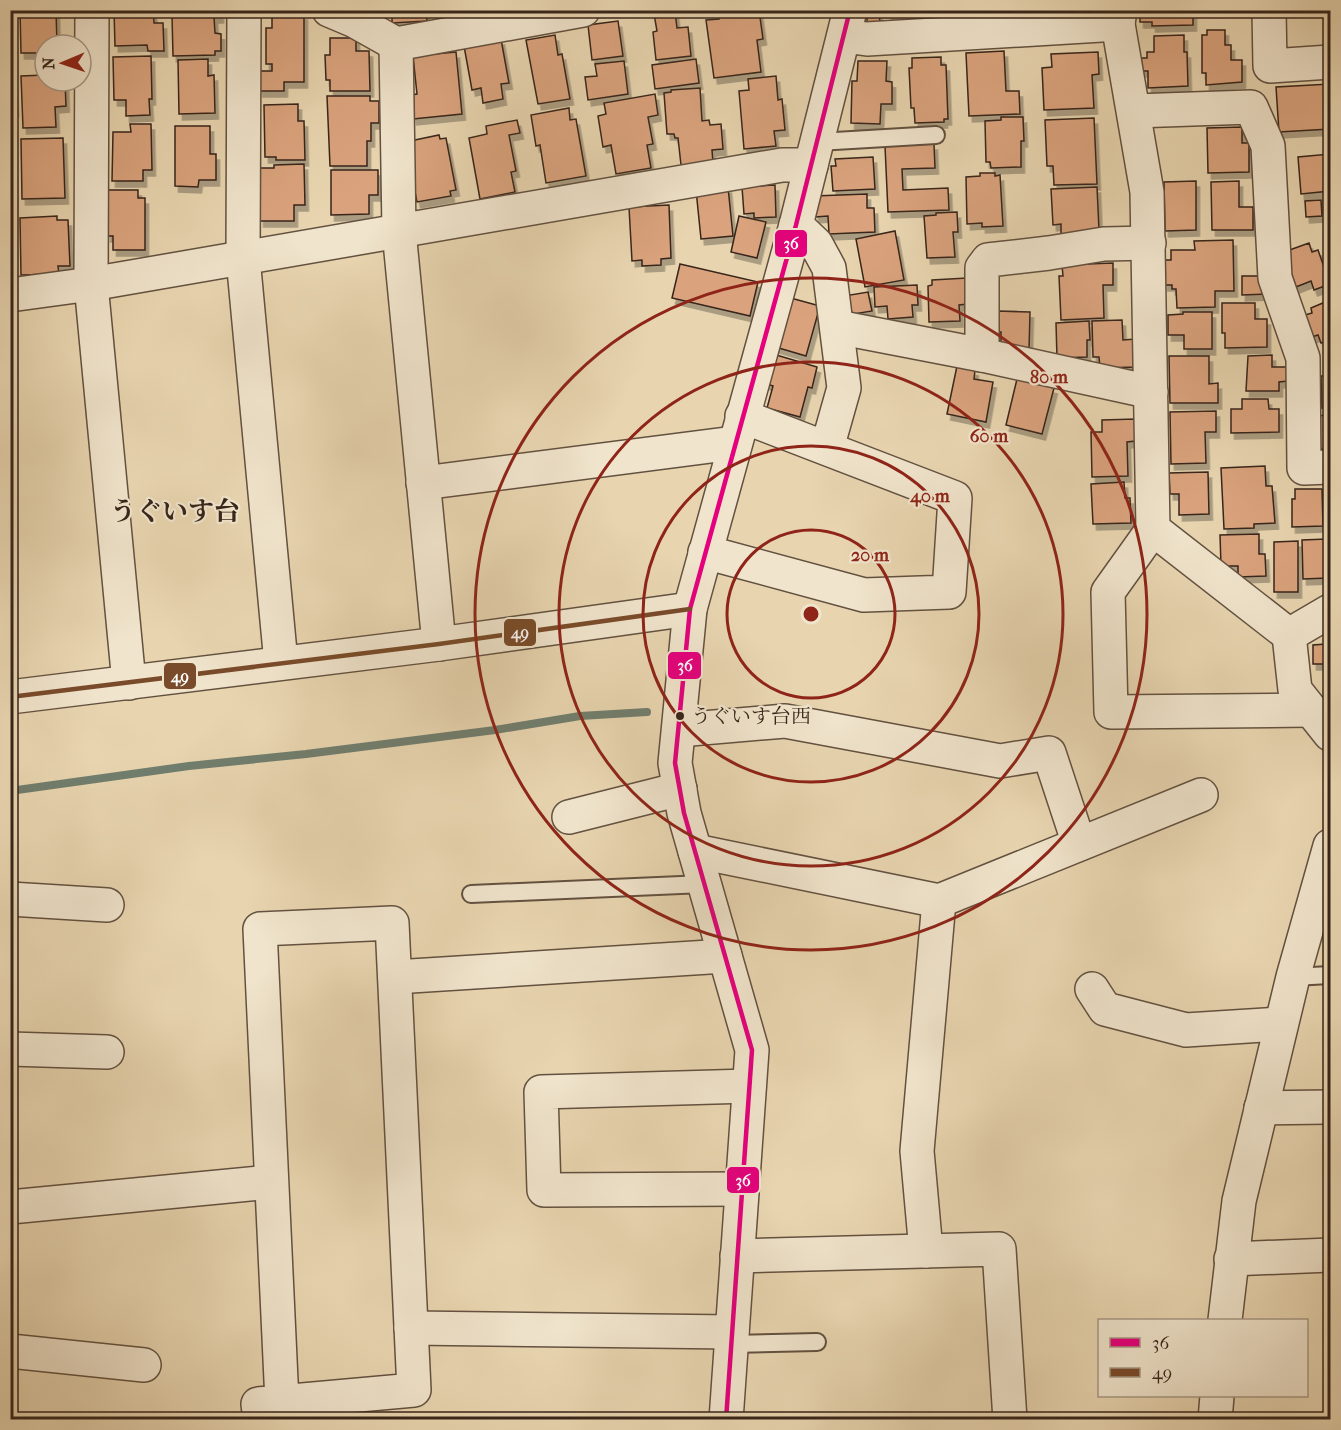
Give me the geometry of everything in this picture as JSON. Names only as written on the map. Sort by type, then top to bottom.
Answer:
[{"type":"street","points":[[92,10],[91,284],[129,683]]},
{"type":"street","points":[[244,10],[243,258],[281,663]]},
{"type":"street","points":[[347,14],[396,44],[583,10]]},
{"type":"street","points":[[1269,10],[1270,66],[1330,62]]},
{"type":"street","points":[[726,1419],[752,1050],[684,813],[675,763],[690,609],[796,225],[847,23],[867,39],[1119,17],[1147,192],[1153,529],[1108,592],[1111,712],[1320,722]]},
{"type":"street","points":[[396,44],[399,231],[439,644]]},
{"type":"street","points":[[1134,111],[1251,107],[1268,146],[1275,278],[1303,358],[1304,468],[1330,467]]},
{"type":"street","points":[[10,295],[91,284],[782,165],[814,154]]},
{"type":"street","points":[[796,225],[816,244],[829,268],[844,388],[827,448]]},
{"type":"street","points":[[982,355],[982,268],[988,260],[1104,244],[1149,243]]},
{"type":"street","points":[[837,327],[982,355],[1151,392]]},
{"type":"street","points":[[423,483],[738,430],[827,448],[956,498],[949,592],[864,595],[705,552]]},
{"type":"street","points":[[1153,529],[1289,635],[1295,690],[1320,722]]},
{"type":"street","points":[[10,697],[439,644],[690,609]]},
{"type":"street","points":[[1289,635],[1330,611]]},
{"type":"street","points":[[679,730],[785,721],[1000,761],[1049,753],[1079,844]]},
{"type":"street","points":[[569,817],[680,789]]},
{"type":"street","points":[[695,851],[939,901],[1201,795]]},
{"type":"street","points":[[1225,1319],[1239,1201],[1293,976],[1330,846]]},
{"type":"street","points":[[10,898],[107,904]]},
{"type":"street","points":[[926,1251],[917,1151],[939,901]]},
{"type":"street","points":[[392,923],[414,1390],[271,1411],[272,1182],[260,929],[392,923]]},
{"type":"street","points":[[394,977],[725,956]]},
{"type":"street","points":[[1092,989],[1105,1009],[1186,1030],[1281,1024]]},
{"type":"street","points":[[10,1049],[107,1052]]},
{"type":"street","points":[[742,1190],[544,1190],[541,1092],[749,1086]]},
{"type":"street","points":[[1261,1108],[1330,1107]]},
{"type":"street","points":[[10,1207],[272,1182]]},
{"type":"street","points":[[737,1256],[999,1249],[1010,1419]]},
{"type":"street","points":[[1231,1259],[1330,1255]]},
{"type":"street","points":[[411,1328],[731,1338]]},
{"type":"street","points":[[10,1351],[144,1365]]},
{"type":"street","points":[[1215,1419],[1217,1397]]},
{"type":"lane","points":[[814,154],[936,135]]},
{"type":"lane","points":[[471,894],[704,884]]},
{"type":"lane","points":[[1293,976],[1330,975]]},
{"type":"lane","points":[[731,1338],[817,1342]]},
{"type":"building","points":[[20,10],[56,10],[57,33],[33,33],[33,53],[21,53]]},
{"type":"building","points":[[114,10],[153,10],[154,23],[163,23],[164,51],[148,51],[147,45],[115,46]]},
{"type":"building","points":[[178,10],[220,10],[220,17],[214,17],[215,33],[221,34],[221,51],[215,51],[215,55],[173,56],[172,16],[178,15]]},
{"type":"building","points":[[392,10],[426,10],[427,21],[392,23]]},
{"type":"building","points":[[457,10],[487,10],[458,16]]},
{"type":"building","points":[[759,10],[763,39],[757,40],[761,72],[714,78],[706,20],[719,19],[718,13]]},
{"type":"building","points":[[867,10],[879,10],[880,24],[867,25]]},
{"type":"building","points":[[881,10],[916,10],[916,14],[888,15],[888,12],[881,12]]},
{"type":"building","points":[[938,10],[965,10],[965,16],[938,17]]},
{"type":"building","points":[[1140,10],[1193,10],[1193,25],[1152,26],[1152,22],[1140,22]]},
{"type":"building","points":[[675,11],[677,28],[688,27],[691,56],[656,60],[653,32],[657,31],[654,14]]},
{"type":"building","points":[[272,14],[304,14],[304,82],[284,82],[284,91],[259,91],[259,71],[272,71],[272,64],[266,64],[266,28],[272,28]]},
{"type":"building","points":[[618,21],[623,56],[592,60],[588,25]]},
{"type":"building","points":[[1328,22],[1330,22],[1330,48]]},
{"type":"building","points":[[1207,30],[1225,30],[1225,45],[1231,45],[1231,60],[1242,60],[1242,82],[1206,85],[1206,73],[1202,73],[1202,35],[1207,35]]},
{"type":"building","points":[[555,35],[558,55],[562,54],[570,99],[538,104],[526,40]]},
{"type":"building","points":[[1184,35],[1188,86],[1148,88],[1148,71],[1140,71],[1140,58],[1147,58],[1147,52],[1154,52],[1154,36]]},
{"type":"building","points":[[330,38],[356,38],[356,51],[369,51],[370,91],[330,91],[330,80],[326,80],[325,55],[330,55]]},
{"type":"building","points":[[501,39],[509,83],[501,84],[503,99],[483,103],[481,88],[472,90],[464,46]]},
{"type":"building","points":[[1004,51],[1006,91],[1019,91],[1020,114],[969,116],[966,53]]},
{"type":"building","points":[[456,52],[462,114],[413,119],[410,95],[417,94],[413,56]]},
{"type":"building","points":[[1098,52],[1099,74],[1092,75],[1094,108],[1044,110],[1042,68],[1052,67],[1051,54]]},
{"type":"building","points":[[151,56],[150,115],[126,116],[126,100],[114,100],[113,57]]},
{"type":"building","points":[[941,57],[941,65],[946,65],[948,119],[944,119],[944,122],[915,123],[914,108],[911,108],[909,68],[912,68],[912,58]]},
{"type":"building","points":[[208,59],[208,76],[214,75],[215,113],[179,114],[178,60]]},
{"type":"building","points":[[696,59],[699,83],[655,89],[652,65]]},
{"type":"building","points":[[624,61],[628,94],[588,100],[585,77],[597,76],[595,64]]},
{"type":"building","points":[[858,61],[887,61],[886,81],[892,82],[892,104],[881,104],[880,124],[851,123],[852,81],[857,81]]},
{"type":"building","points":[[21,76],[33,76],[33,93],[65,93],[66,106],[55,107],[56,127],[23,128]]},
{"type":"building","points":[[776,76],[778,100],[782,99],[785,130],[774,131],[776,146],[744,149],[739,91],[749,90],[748,79]]},
{"type":"building","points":[[1330,84],[1330,129],[1279,132],[1276,87]]},
{"type":"building","points":[[700,88],[702,121],[709,120],[710,125],[721,124],[723,149],[712,150],[713,163],[681,165],[678,138],[675,138],[674,134],[667,134],[664,93],[671,92],[671,90]]},
{"type":"building","points":[[10,89],[14,89],[15,111],[10,111]]},
{"type":"building","points":[[655,94],[658,115],[648,117],[653,144],[647,145],[651,168],[616,174],[611,145],[603,147],[598,116],[606,114],[604,103]]},
{"type":"building","points":[[327,96],[370,96],[370,101],[379,101],[379,123],[371,123],[371,141],[367,141],[367,166],[330,166]]},
{"type":"building","points":[[298,104],[298,121],[304,121],[305,160],[276,160],[276,157],[265,157],[264,105]]},
{"type":"building","points":[[569,108],[570,120],[576,119],[586,176],[546,183],[540,145],[536,146],[531,115]]},
{"type":"building","points":[[1001,117],[1023,117],[1024,141],[1021,141],[1021,167],[991,168],[990,162],[986,162],[985,121],[1001,120]]},
{"type":"building","points":[[1094,118],[1097,184],[1054,185],[1053,166],[1047,166],[1045,120]]},
{"type":"building","points":[[517,120],[520,133],[509,135],[516,171],[511,172],[515,192],[480,199],[469,138],[487,134],[486,126]]},
{"type":"building","points":[[130,124],[151,124],[152,170],[143,170],[143,181],[112,181],[113,132],[131,132]]},
{"type":"building","points":[[175,126],[210,126],[210,154],[216,154],[216,180],[199,180],[198,187],[175,186]]},
{"type":"building","points":[[1242,127],[1242,143],[1249,143],[1249,172],[1208,173],[1207,128]]},
{"type":"building","points":[[439,135],[440,139],[446,138],[456,190],[450,191],[451,196],[417,202],[405,142]]},
{"type":"building","points":[[63,138],[65,198],[22,199],[21,139]]},
{"type":"building","points":[[934,144],[935,168],[902,169],[903,190],[948,188],[949,210],[888,212],[885,146]]},
{"type":"building","points":[[1330,154],[1330,191],[1301,194],[1298,157]]},
{"type":"building","points":[[873,157],[875,189],[833,191],[831,166],[836,166],[835,159]]},
{"type":"building","points":[[304,164],[305,205],[294,205],[294,221],[260,221],[260,168]]},
{"type":"building","points":[[331,170],[378,170],[378,195],[369,195],[369,214],[331,215]]},
{"type":"building","points":[[980,173],[1000,175],[1003,226],[982,227],[982,223],[967,224],[966,177],[980,176]]},
{"type":"building","points":[[1196,181],[1196,230],[1165,231],[1164,182]]},
{"type":"building","points":[[1239,181],[1239,207],[1253,207],[1253,230],[1212,230],[1211,182]]},
{"type":"building","points":[[775,185],[776,217],[754,218],[754,213],[744,214],[742,187]]},
{"type":"building","points":[[728,187],[733,236],[701,239],[696,190]]},
{"type":"building","points":[[1097,187],[1099,230],[1061,237],[1061,224],[1053,225],[1051,189]]},
{"type":"building","points":[[108,190],[138,190],[138,198],[145,198],[145,250],[113,250],[113,236],[107,236]]},
{"type":"building","points":[[867,194],[867,208],[874,208],[875,232],[829,234],[828,216],[815,217],[814,196]]},
{"type":"building","points":[[1321,200],[1322,216],[1306,217],[1305,201]]},
{"type":"building","points":[[1323,200],[1330,200],[1330,217],[1324,217]]},
{"type":"building","points":[[669,205],[671,258],[661,259],[661,265],[642,266],[642,260],[632,261],[629,207]]},
{"type":"building","points":[[957,212],[958,232],[953,232],[955,257],[927,258],[924,216]]},
{"type":"building","points":[[57,216],[57,220],[68,220],[70,266],[58,266],[59,274],[21,275],[20,218]]},
{"type":"building","points":[[739,216],[766,222],[757,258],[731,252]]},
{"type":"building","points":[[895,231],[904,280],[865,287],[856,239]]},
{"type":"building","points":[[1233,240],[1234,291],[1215,291],[1215,307],[1177,308],[1176,289],[1172,289],[1172,285],[1164,285],[1164,260],[1171,260],[1171,250],[1195,250],[1194,241]]},
{"type":"building","points":[[1309,243],[1312,252],[1318,250],[1330,284],[1314,290],[1311,281],[1296,287],[1284,252]]},
{"type":"building","points":[[1113,263],[1113,285],[1103,285],[1104,318],[1061,320],[1059,276],[1063,276],[1062,265]]},
{"type":"building","points":[[680,264],[758,282],[750,316],[672,298]]},
{"type":"building","points":[[1242,276],[1267,276],[1268,294],[1242,295]]},
{"type":"building","points":[[967,278],[968,304],[959,305],[960,321],[929,322],[928,286],[932,285],[932,280]]},
{"type":"building","points":[[917,285],[918,305],[912,305],[913,317],[888,319],[887,306],[875,307],[874,287]]},
{"type":"building","points":[[868,292],[872,311],[848,315],[844,296]]},
{"type":"building","points":[[787,297],[820,306],[806,356],[772,346]]},
{"type":"building","points":[[1330,300],[1330,340],[1321,343],[1318,335],[1312,337],[1305,315],[1312,313],[1311,308]]},
{"type":"building","points":[[1222,303],[1255,303],[1255,319],[1267,319],[1267,347],[1225,348],[1225,333],[1222,333]]},
{"type":"building","points":[[998,311],[1030,312],[1029,350],[1001,350],[1001,332],[997,332]]},
{"type":"building","points":[[1183,312],[1212,312],[1212,349],[1184,349],[1184,335],[1168,335],[1168,315],[1183,314]]},
{"type":"building","points":[[1122,320],[1123,340],[1136,339],[1137,367],[1100,368],[1099,357],[1093,357],[1092,321]]},
{"type":"building","points":[[1089,321],[1090,340],[1087,340],[1087,357],[1057,358],[1056,323]]},
{"type":"building","points":[[773,354],[817,367],[812,388],[808,387],[800,417],[767,408],[773,386],[764,383]]},
{"type":"building","points":[[1272,355],[1272,367],[1287,367],[1288,381],[1279,382],[1279,391],[1246,391],[1248,356]]},
{"type":"building","points":[[1169,356],[1209,356],[1209,384],[1218,383],[1218,403],[1170,403]]},
{"type":"building","points":[[957,366],[975,370],[974,379],[993,382],[986,422],[947,414]]},
{"type":"building","points":[[1321,376],[1330,376],[1330,411],[1328,411],[1328,407],[1322,408]]},
{"type":"building","points":[[1017,379],[1054,388],[1042,434],[1006,425]]},
{"type":"building","points":[[1242,399],[1268,399],[1269,409],[1279,409],[1279,432],[1231,433],[1231,409],[1242,409]]},
{"type":"building","points":[[1216,411],[1216,432],[1205,432],[1206,463],[1171,464],[1170,412]]},
{"type":"building","points":[[1330,413],[1330,449],[1320,449],[1315,416],[1328,415]]},
{"type":"building","points":[[1136,419],[1136,441],[1127,442],[1128,476],[1092,477],[1091,432],[1102,432],[1102,420]]},
{"type":"building","points":[[1265,466],[1266,486],[1272,486],[1275,523],[1254,524],[1254,528],[1224,529],[1221,468]]},
{"type":"building","points":[[1208,472],[1209,514],[1179,515],[1179,494],[1170,494],[1169,473]]},
{"type":"building","points":[[1124,482],[1125,498],[1130,498],[1131,523],[1093,524],[1091,484]]},
{"type":"building","points":[[1295,489],[1322,489],[1323,526],[1292,527],[1292,499],[1295,499]]},
{"type":"building","points":[[1259,534],[1259,554],[1265,554],[1266,576],[1238,577],[1238,566],[1221,566],[1220,535]]},
{"type":"building","points":[[1327,539],[1328,578],[1303,579],[1302,540]]},
{"type":"building","points":[[1298,541],[1298,592],[1274,592],[1274,542]]},
{"type":"building","points":[[1326,630],[1330,630],[1330,681],[1328,681],[1328,664],[1313,664],[1313,645],[1326,644]]},
{"type":"waterway","points":[[10,791],[189,766],[495,730],[580,716],[647,712]]},
{"type":"transit line","name":"36","points":[[726,1420],[752,1050],[684,813],[675,763],[690,609],[796,225],[850,10]]},
{"type":"transit line","name":"49","points":[[10,697],[439,644],[690,609]]},
{"type":"place","name":"うぐいす台西","points":[[680,716]]},
{"type":"district","name":"うぐいす台","points":[[175,511]]}]
